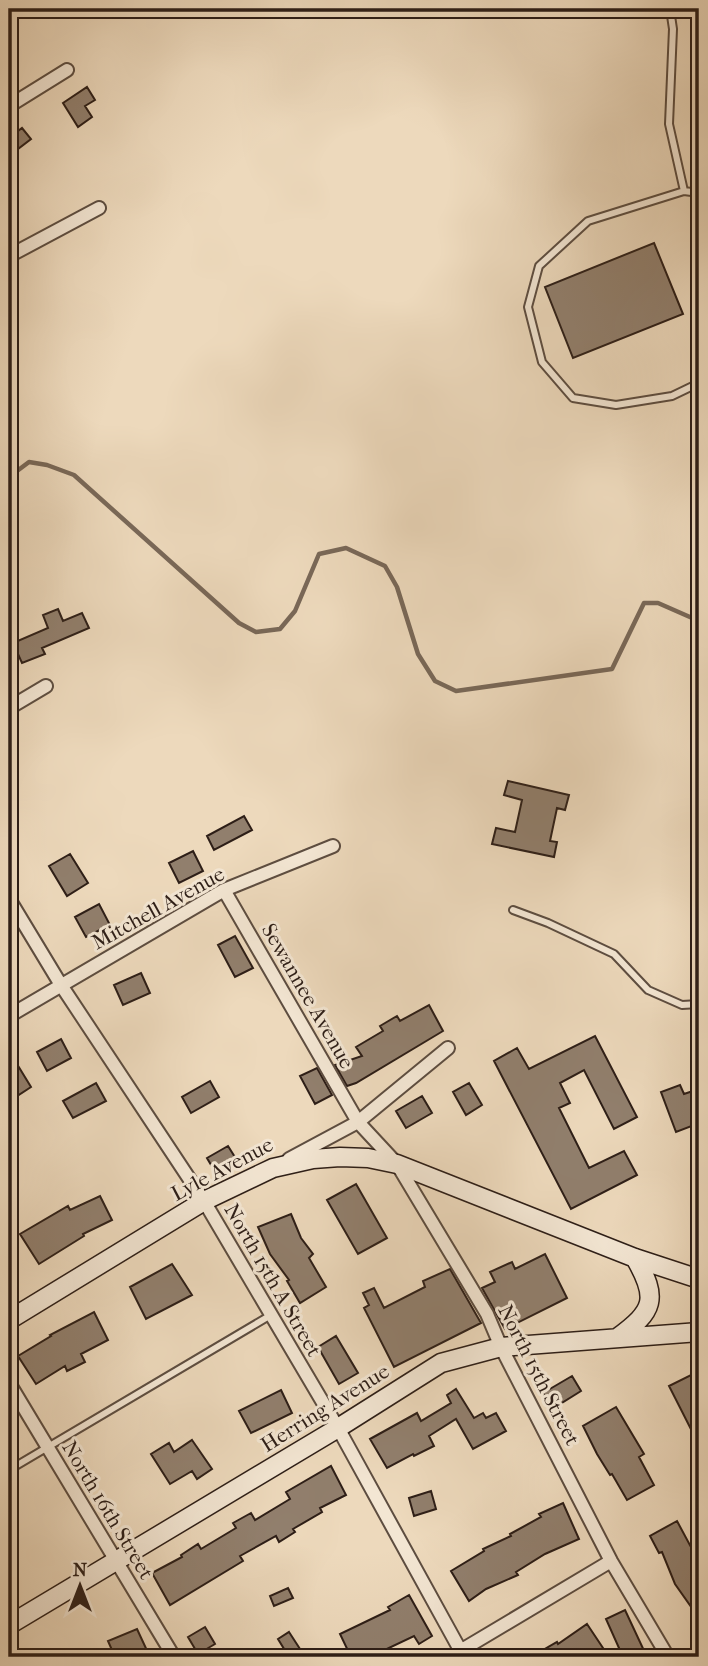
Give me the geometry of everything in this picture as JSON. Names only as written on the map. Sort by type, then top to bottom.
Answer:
[{"type":"main road","points":[[273,1168],[313,1159],[340,1157],[368,1158],[397,1164],[635,1258],[699,1279]]},
{"type":"main road","name":"Lyle Avenue","points":[[9,1320],[204,1201],[273,1168]]},
{"type":"main road","points":[[617,1338],[639,1322],[649,1303],[648,1284],[635,1258]]},
{"type":"main road","name":"Herring Avenue","points":[[9,1625],[338,1428],[441,1363],[501,1347],[699,1332]]},
{"type":"street","points":[[9,106],[67,70]]},
{"type":"street","points":[[9,256],[99,208]]},
{"type":"street","points":[[9,708],[46,686]]},
{"type":"street","name":"Mitchell Avenue","points":[[9,1016],[224,890],[333,846]]},
{"type":"street","name":"Sewannee Avenue","points":[[224,890],[358,1122]]},
{"type":"street","name":"North 15th A Street","points":[[9,899],[61,985],[204,1201],[338,1428],[458,1655]]},
{"type":"street","name":"Lyle Avenue","points":[[273,1168],[358,1122],[448,1048]]},
{"type":"street","name":"North 15th Street","points":[[358,1122],[397,1164],[487,1314],[501,1347],[611,1561],[668,1657]]},
{"type":"street","name":"North 16th Street","points":[[9,1383],[174,1657]]},
{"type":"street","points":[[458,1655],[611,1561]]},
{"type":"lane","points":[[670,9],[673,29],[669,124],[684,191]]},
{"type":"lane","points":[[699,193],[684,191],[588,221],[539,266],[528,307],[542,362],[573,398],[616,405],[672,396],[699,383]]},
{"type":"lane","points":[[699,787],[699,818]]},
{"type":"lane","points":[[513,910],[614,954],[648,990],[682,1005],[699,1004]]},
{"type":"lane","points":[[9,1470],[271,1315]]},
{"type":"building","points":[[87,87],[95,100],[85,106],[92,117],[78,127],[63,103]]},
{"type":"building","points":[[22,128],[31,139],[14,152],[9,145],[9,138]]},
{"type":"building","points":[[654,243],[683,314],[573,358],[545,287]]},
{"type":"building","points":[[58,609],[63,621],[82,613],[89,628],[42,648],[45,654],[22,663],[13,643],[48,628],[43,615]]},
{"type":"building","points":[[508,781],[569,795],[565,810],[557,808],[550,841],[557,842],[554,857],[492,844],[496,828],[515,832],[522,800],[504,795]]},
{"type":"building","points":[[244,816],[252,830],[214,850],[207,836]]},
{"type":"building","points":[[193,851],[203,871],[179,883],[169,863]]},
{"type":"building","points":[[70,854],[88,883],[67,896],[49,866]]},
{"type":"building","points":[[99,904],[110,925],[86,937],[75,917]]},
{"type":"building","points":[[235,936],[253,968],[235,977],[218,945]]},
{"type":"building","points":[[141,973],[150,993],[123,1005],[114,985]]},
{"type":"building","points":[[429,1005],[443,1031],[347,1086],[335,1065],[362,1056],[356,1047],[383,1031],[380,1026],[397,1016],[400,1021]]},
{"type":"building","points":[[595,1036],[637,1117],[614,1129],[584,1070],[560,1083],[570,1103],[559,1108],[589,1168],[624,1151],[637,1175],[571,1209],[494,1061],[517,1048],[529,1069]]},
{"type":"building","points":[[61,1039],[71,1058],[47,1071],[37,1052]]},
{"type":"building","points":[[9,1051],[31,1087],[14,1098],[9,1090]]},
{"type":"building","points":[[317,1068],[332,1095],[315,1104],[300,1076]]},
{"type":"building","points":[[210,1081],[219,1097],[191,1113],[182,1097]]},
{"type":"building","points":[[96,1083],[106,1101],[73,1118],[63,1101]]},
{"type":"building","points":[[469,1083],[482,1105],[466,1115],[453,1092]]},
{"type":"building","points":[[680,1085],[684,1094],[699,1089],[699,1107],[692,1110],[697,1124],[676,1132],[661,1092]]},
{"type":"building","points":[[422,1096],[432,1113],[406,1128],[396,1111]]},
{"type":"building","points":[[228,1146],[238,1162],[217,1175],[207,1158]]},
{"type":"building","points":[[356,1184],[387,1238],[358,1254],[327,1200]]},
{"type":"building","points":[[100,1196],[112,1220],[83,1234],[84,1236],[39,1264],[20,1234],[68,1206],[70,1210]]},
{"type":"building","points":[[291,1214],[301,1238],[313,1254],[309,1258],[326,1287],[300,1303],[287,1281],[289,1280],[270,1254],[258,1227]]},
{"type":"building","points":[[545,1254],[567,1298],[505,1329],[482,1288],[495,1282],[490,1272],[512,1262],[515,1269]]},
{"type":"building","points":[[172,1264],[192,1295],[146,1319],[130,1287]]},
{"type":"building","points":[[450,1269],[481,1323],[394,1367],[364,1308],[369,1305],[363,1293],[374,1288],[384,1308],[425,1287],[423,1281]]},
{"type":"building","points":[[94,1312],[108,1340],[81,1354],[85,1362],[67,1371],[65,1366],[36,1384],[18,1356],[50,1335]]},
{"type":"building","points":[[336,1336],[358,1373],[339,1384],[318,1347]]},
{"type":"building","points":[[693,1374],[699,1386],[699,1445],[669,1386]]},
{"type":"building","points":[[572,1376],[581,1391],[552,1409],[543,1393]]},
{"type":"building","points":[[456,1389],[474,1418],[483,1413],[486,1418],[496,1413],[506,1431],[473,1449],[456,1419],[429,1436],[434,1446],[387,1468],[370,1439],[417,1413],[421,1421],[451,1403],[447,1395]]},
{"type":"building","points":[[281,1390],[292,1413],[251,1433],[239,1411]]},
{"type":"building","points":[[616,1407],[644,1454],[639,1457],[654,1485],[627,1500],[597,1454],[583,1426]]},
{"type":"building","points":[[192,1440],[212,1469],[197,1479],[192,1471],[170,1484],[151,1454],[169,1443],[174,1452]]},
{"type":"building","points":[[331,1466],[346,1495],[320,1508],[322,1512],[293,1529],[295,1532],[279,1542],[276,1536],[240,1556],[243,1561],[170,1605],[152,1573],[182,1557],[181,1555],[198,1544],[201,1549],[236,1528],[233,1523],[251,1513],[255,1520],[290,1499],[286,1492]]},
{"type":"building","points":[[431,1491],[436,1509],[414,1516],[409,1498]]},
{"type":"building","points":[[563,1503],[579,1539],[545,1554],[516,1572],[518,1575],[486,1589],[469,1601],[451,1571],[484,1551],[483,1549],[511,1536],[510,1534],[541,1517],[539,1514]]},
{"type":"building","points":[[677,1521],[692,1549],[696,1547],[699,1555],[699,1618],[675,1584],[662,1552],[659,1553],[650,1536]]},
{"type":"building","points":[[288,1588],[293,1598],[274,1606],[270,1596]]},
{"type":"building","points":[[409,1595],[432,1636],[419,1644],[414,1636],[370,1657],[351,1657],[340,1634],[390,1610],[388,1607]]},
{"type":"building","points":[[625,1610],[647,1657],[623,1657],[606,1619]]},
{"type":"building","points":[[587,1624],[609,1657],[531,1657],[557,1642],[558,1644]]},
{"type":"building","points":[[205,1627],[215,1644],[198,1654],[188,1637]]},
{"type":"building","points":[[137,1629],[150,1657],[115,1657],[108,1641]]},
{"type":"building","points":[[289,1632],[300,1649],[289,1657],[278,1639]]},
{"type":"waterway","points":[[9,477],[29,462],[47,465],[74,475],[239,623],[256,632],[280,629],[295,611],[319,554],[346,548],[385,566],[397,587],[418,654],[435,681],[456,691],[612,669],[644,603],[658,603],[699,621]]}]
